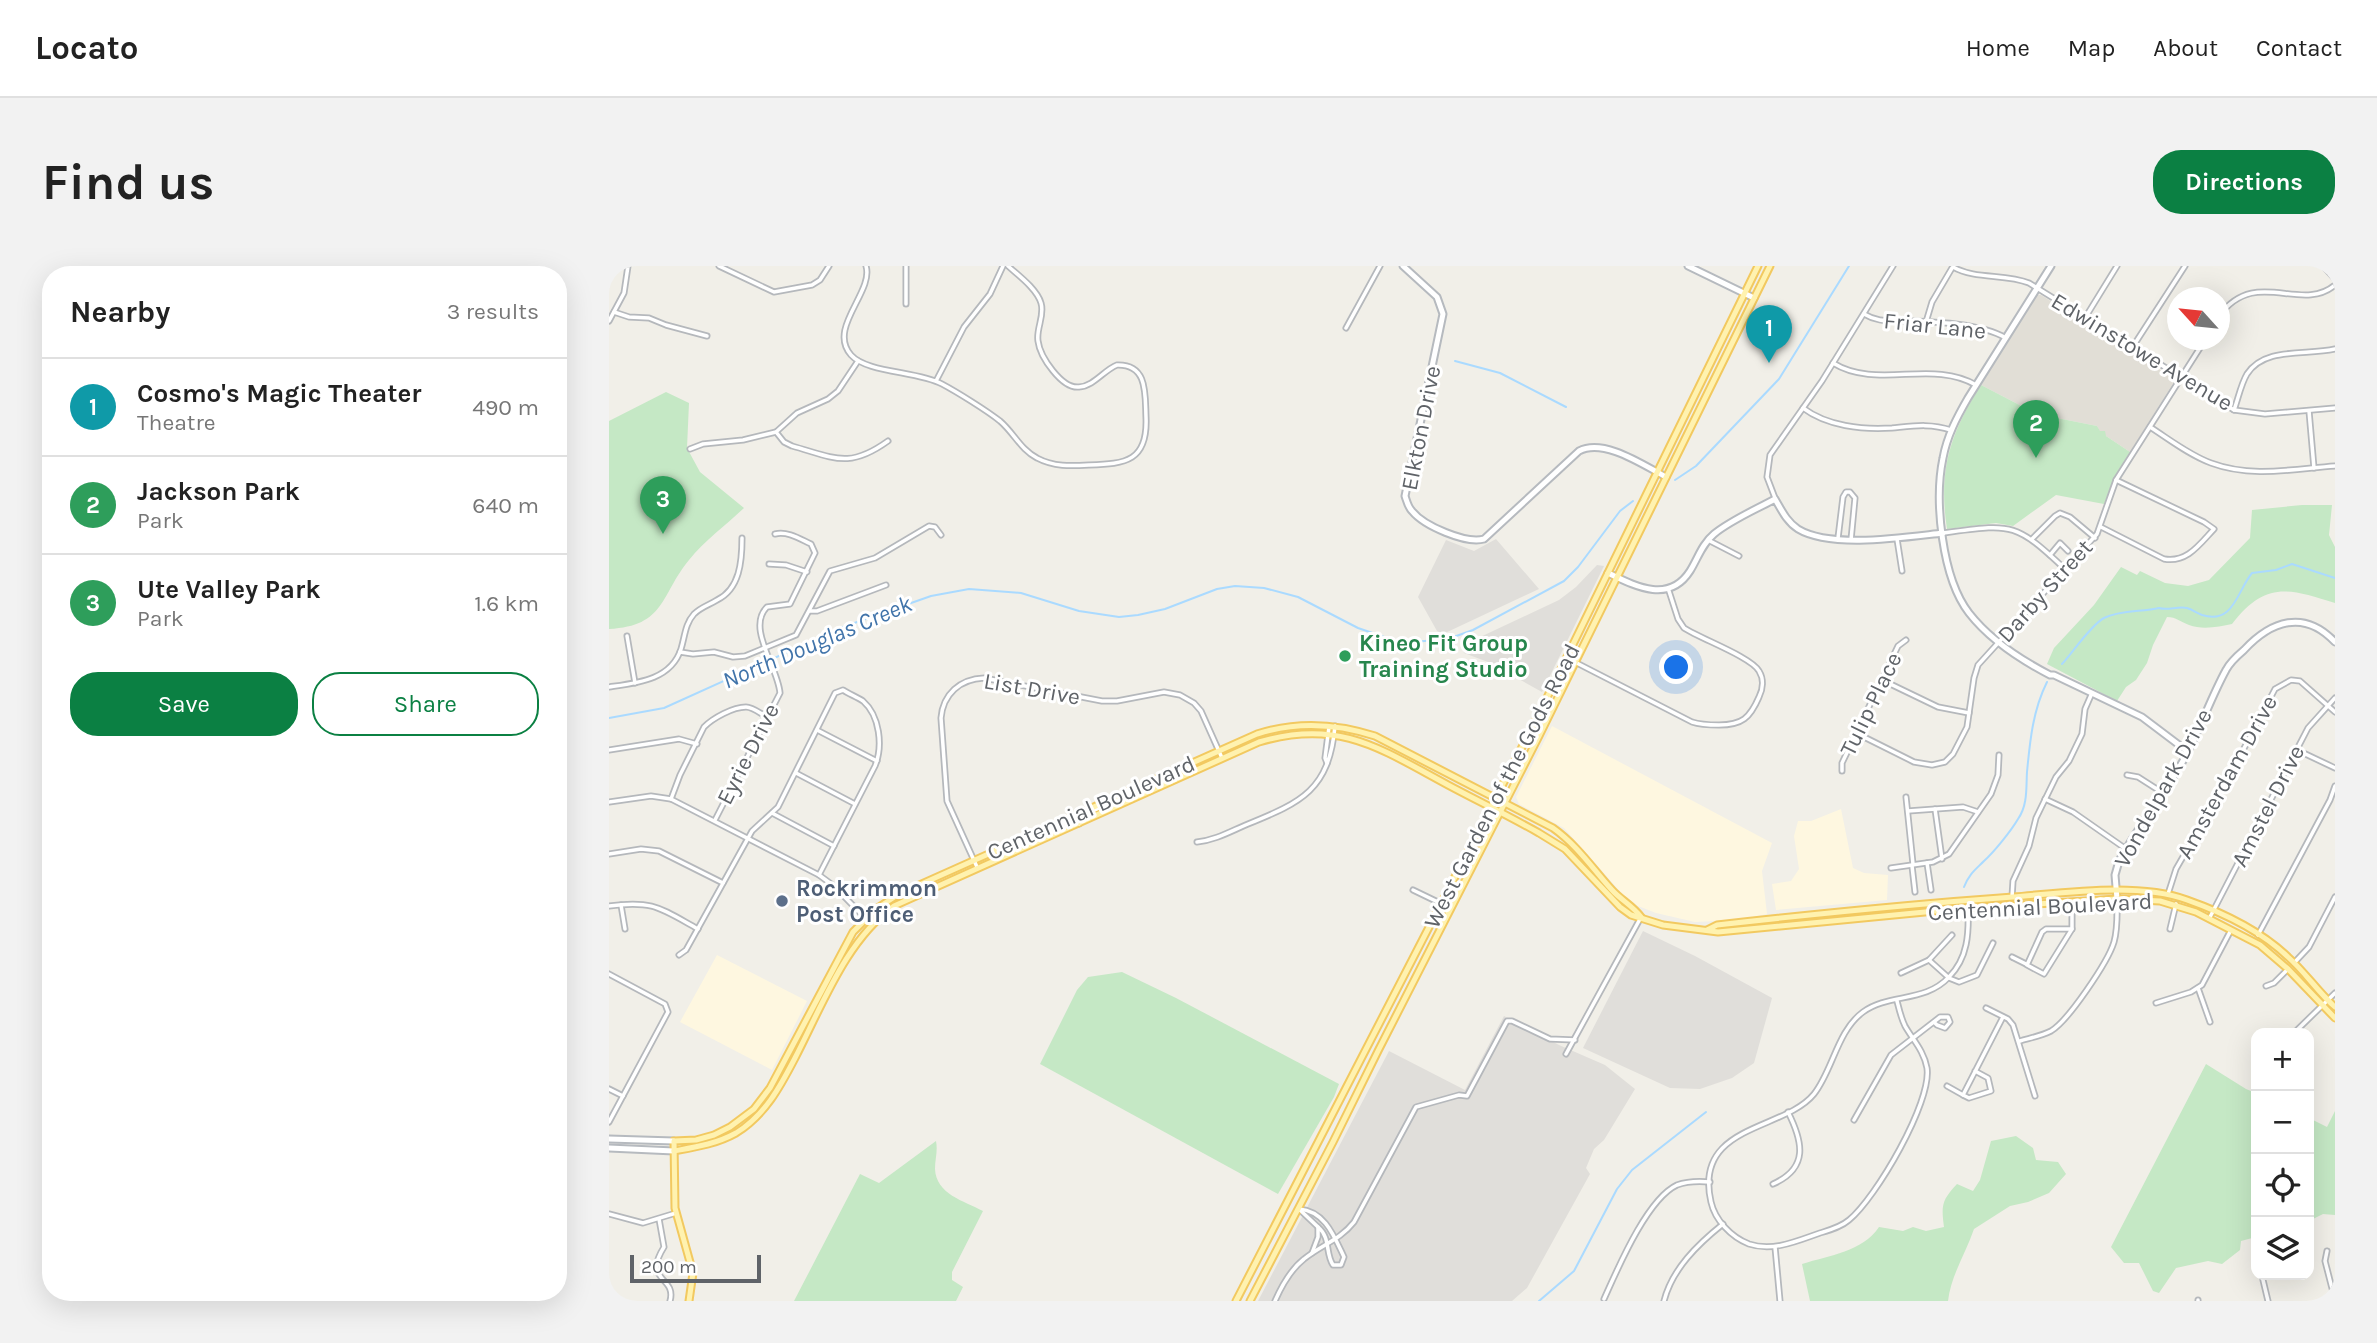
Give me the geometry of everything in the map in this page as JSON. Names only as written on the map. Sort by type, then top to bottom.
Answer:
[{"type":"main road","name":"West Garden of the Gods Road","points":[[1236,1301],[1496,799],[1758,266]]},
{"type":"main road","name":"West Garden of the Gods Road","points":[[1250,1301],[1501,813],[1770,266]]},
{"type":"main road","name":"Centennial Boulevard","points":[[674,1141],[696,1140],[730,1127],[763,1098],[853,932],[899,894],[1273,729],[1304,724],[1332,726],[1375,736],[1547,825],[1567,839],[1613,891],[1641,917]]},
{"type":"main road","name":"Centennial Boulevard","points":[[674,1151],[727,1138],[749,1124],[767,1105],[784,1080],[848,956],[871,924],[894,906],[1222,758],[1275,737],[1305,733],[1331,734],[1370,744],[1501,813],[1565,849],[1614,902],[1631,915],[1672,927],[1718,932],[1929,911],[2141,899],[2176,905],[2260,945],[2335,1017]]},
{"type":"main road","name":"Centennial Boulevard","points":[[1707,930],[1717,925],[1933,902],[2116,891],[2168,894],[2214,912],[2258,935],[2294,963],[2335,1007]]},
{"type":"main road","points":[[1378,1051],[1375,1041],[1404,986],[1408,970]]},
{"type":"main road","points":[[674,1141],[674,1201],[693,1273],[689,1301]]},
{"type":"street","points":[[609,321],[625,288],[628,266]]},
{"type":"street","points":[[719,266],[774,292],[812,285],[820,280],[829,266]]},
{"type":"street","points":[[866,266],[866,281],[855,303],[845,336],[848,351],[858,361],[936,381],[1000,421],[1022,447],[1040,460],[1065,466],[1128,461],[1139,451],[1146,438],[1146,390],[1141,376],[1131,367],[1117,365],[1085,386],[1076,387],[1065,383],[1039,347],[1037,337],[1042,312],[1039,298],[1008,266]]},
{"type":"street","points":[[906,266],[906,304]]},
{"type":"street","points":[[936,381],[964,327],[990,293],[1003,266]]},
{"type":"street","points":[[1346,328],[1380,266]]},
{"type":"street","name":"Elkton Drive","points":[[1403,266],[1437,297],[1443,314],[1406,487],[1407,502],[1414,514],[1461,539],[1476,541],[1489,535],[1584,449],[1592,446],[1606,448],[1666,477]]},
{"type":"street","points":[[1688,266],[1754,298]]},
{"type":"street","points":[[1893,266],[1833,363],[1774,448],[1768,462],[1768,483],[1784,515],[1798,529],[1810,534],[1851,540],[1897,539],[1998,526],[2018,531],[2032,539],[2066,570]]},
{"type":"street","points":[[1926,322],[1932,302],[1953,266]]},
{"type":"street","name":"Edwinstowe Avenue","points":[[1953,266],[1965,273],[2023,281],[2234,410],[2254,414],[2335,408]]},
{"type":"street","points":[[2051,266],[1951,430],[1943,457],[1940,484],[1947,565],[1957,593],[1970,614],[2014,654],[2050,675],[2142,717],[2187,751]]},
{"type":"street","points":[[2085,318],[2117,266]]},
{"type":"street","points":[[2131,348],[2185,266]]},
{"type":"street","points":[[2323,266],[2335,279]]},
{"type":"street","points":[[2230,304],[2247,293],[2264,290],[2317,294],[2335,285]]},
{"type":"street","points":[[614,312],[629,317],[649,318],[666,326],[707,336]]},
{"type":"street","name":"Friar Lane","points":[[1864,314],[1877,321],[1926,322],[1987,329],[2006,338]]},
{"type":"street","points":[[2234,410],[2245,379],[2260,361],[2276,356],[2335,349]]},
{"type":"street","name":"Darby Street","points":[[1856,733],[1914,762],[1939,764],[1953,754],[1967,727],[1976,669],[2095,538],[2116,480],[2199,350]]},
{"type":"street","points":[[690,449],[703,444],[743,440],[776,432],[797,412],[823,402],[838,391],[858,361]]},
{"type":"street","points":[[1833,363],[1859,373],[1958,376],[1976,385]]},
{"type":"street","points":[[1803,408],[1822,420],[1855,427],[1890,428],[1928,424],[1951,430]]},
{"type":"street","points":[[2309,411],[2314,468]]},
{"type":"street","points":[[2150,427],[2199,458],[2224,467],[2258,472],[2335,466]]},
{"type":"street","points":[[776,432],[792,446],[846,460],[860,457],[888,441]]},
{"type":"street","points":[[2101,527],[2164,559],[2174,560],[2186,556],[2214,529],[2116,480]]},
{"type":"street","points":[[1838,538],[1843,497],[1850,492],[1855,498],[1851,540]]},
{"type":"street","points":[[1608,573],[1644,589],[1668,588],[1688,574],[1708,540],[1725,527],[1775,499]]},
{"type":"street","points":[[2032,539],[2060,513],[2070,517],[2095,538]]},
{"type":"street","points":[[680,652],[714,652],[739,657],[765,649],[796,635],[830,571],[875,558],[929,526],[935,527],[941,535]]},
{"type":"street","points":[[769,564],[786,565],[807,572],[815,553],[811,544],[782,533],[775,534]]},
{"type":"street","points":[[609,687],[635,683],[661,674],[674,662],[680,652],[685,628],[692,617],[703,607],[722,597],[735,582],[739,571],[742,538]]},
{"type":"street","points":[[1897,539],[1902,570]]},
{"type":"street","points":[[1708,540],[1739,556]]},
{"type":"street","points":[[2049,555],[2060,543],[2068,551]]},
{"type":"street","name":"Eyrie Drive","points":[[715,820],[780,693],[779,679],[760,634],[762,612],[767,607],[790,604],[807,572]]},
{"type":"street","points":[[810,611],[817,611],[886,585]]},
{"type":"street","points":[[1567,658],[1698,724],[1732,725],[1744,721],[1752,712],[1762,691],[1759,671],[1749,662],[1684,628],[1678,619],[1668,588]]},
{"type":"street","points":[[2040,598],[2046,603]]},
{"type":"street","name":"Vondelpark Drive","points":[[2020,1041],[2043,1034],[2057,1026],[2101,969],[2116,930],[2117,865],[2187,751],[2227,669],[2259,634],[2281,624],[2302,622],[2322,630],[2335,642]]},
{"type":"street","points":[[627,636],[635,683]]},
{"type":"street","name":"Tulip Place","points":[[1842,771],[1842,763],[1898,646],[1906,640]]},
{"type":"street","name":"List Drive","points":[[977,867],[947,801],[941,718],[949,694],[966,681],[984,678],[1103,701],[1159,692],[1175,693],[1187,698],[1201,711],[1222,758]]},
{"type":"street","points":[[1882,680],[1938,707],[1969,713]]},
{"type":"street","name":"Amsterdam Drive","points":[[2168,894],[2176,869],[2238,760],[2270,695],[2280,685],[2295,680],[2305,684],[2335,712]]},
{"type":"street","points":[[679,955],[686,950],[755,827],[778,807],[835,693],[843,690],[864,702],[874,716],[879,747],[877,761],[819,875]]},
{"type":"street","points":[[2012,897],[2013,881],[2029,846],[2034,823],[2056,777],[2069,761],[2082,734],[2085,709],[2092,694]]},
{"type":"street","name":"Amstel Drive","points":[[2209,919],[2312,722],[2335,698]]},
{"type":"street","points":[[671,799],[680,775],[710,721],[736,709],[748,707],[767,717]]},
{"type":"street","points":[[1197,842],[1216,838],[1297,803],[1317,782],[1327,763],[1325,758],[1332,726]]},
{"type":"street","points":[[817,730],[877,761]]},
{"type":"street","points":[[609,750],[679,739],[697,744]]},
{"type":"street","points":[[2297,751],[2335,768]]},
{"type":"street","points":[[1891,869],[1927,863],[1949,854],[1996,783],[1999,755]]},
{"type":"street","points":[[796,772],[855,804]]},
{"type":"street","points":[[2127,775],[2138,777],[2163,793]]},
{"type":"street","points":[[2258,935],[2335,786]]},
{"type":"street","points":[[1079,823],[1086,813],[1131,791]]},
{"type":"street","points":[[609,802],[651,796],[671,799],[819,875],[871,924]]},
{"type":"street","points":[[1906,797],[1915,892]]},
{"type":"street","points":[[2045,799],[2068,809],[2126,849]]},
{"type":"street","points":[[1908,811],[1969,807],[1979,812]]},
{"type":"street","points":[[1935,809],[1942,859]]},
{"type":"street","points":[[772,813],[834,846]]},
{"type":"street","points":[[609,854],[642,849],[659,851],[723,883]]},
{"type":"street","points":[[1927,863],[1931,890]]},
{"type":"street","points":[[1413,890],[1442,904]]},
{"type":"street","points":[[2294,963],[2309,947],[2335,897]]},
{"type":"street","points":[[1898,1000],[1903,1022],[1924,1056],[1927,1080],[1902,1144],[1890,1166],[1847,1222],[1831,1230],[1775,1247],[1762,1247],[1743,1241],[1723,1224],[1712,1206],[1710,1182],[1716,1160],[1728,1144],[1745,1132],[1787,1112],[1814,1094],[1857,1017],[1875,1005],[1926,993],[1949,978],[1965,950],[1968,908],[1965,900]]},
{"type":"street","points":[[2013,957],[2044,974],[2071,929],[2072,902]]},
{"type":"street","points":[[609,906],[640,903],[656,907],[698,929]]},
{"type":"street","points":[[621,905],[625,929]]},
{"type":"street","points":[[2170,929],[2176,905]]},
{"type":"street","points":[[1566,1054],[1641,917]]},
{"type":"street","points":[[2027,965],[2044,930],[2071,929]]},
{"type":"street","points":[[2156,1003],[2198,988],[2204,982],[2231,930]]},
{"type":"street","points":[[1901,973],[1929,960],[1952,935]]},
{"type":"street","points":[[1929,960],[1949,978],[1959,982],[1977,975],[1993,943]]},
{"type":"street","points":[[2266,986],[2274,983],[2288,969]]},
{"type":"street","points":[[609,974],[665,1004],[668,1009],[667,1016],[609,1122]]},
{"type":"street","points":[[2198,988],[2210,1022]]},
{"type":"street","points":[[2299,1028],[2335,993]]},
{"type":"street","points":[[1986,1008],[2013,1025],[2035,1096]]},
{"type":"street","points":[[1963,1095],[2003,1017]]},
{"type":"street","points":[[1275,1301],[1293,1270],[1311,1254],[1346,1232],[1357,1218],[1415,1109],[1423,1104],[1456,1095],[1467,1096],[1507,1021],[1515,1022],[1550,1039],[1575,1040]]},
{"type":"street","points":[[1854,1120],[1891,1055],[1934,1022]]},
{"type":"street","points":[[1947,1086],[1969,1098],[1991,1091],[1988,1078],[1975,1071]]},
{"type":"street","points":[[609,1089],[623,1096]]},
{"type":"street","points":[[1773,1184],[1789,1175],[1797,1164],[1800,1151],[1798,1132],[1787,1112]]},
{"type":"street","name":"Centennial Boulevard","points":[[609,1139],[674,1141]]},
{"type":"street","name":"Centennial Boulevard","points":[[609,1148],[674,1151]]},
{"type":"street","points":[[1604,1299],[1629,1247],[1660,1198],[1679,1184],[1691,1181],[1710,1182]]},
{"type":"street","points":[[1299,1209],[1308,1210],[1327,1225],[1344,1257],[1341,1265],[1333,1265],[1328,1259],[1328,1244],[1323,1231],[1299,1209]]},
{"type":"street","points":[[609,1214],[638,1223],[676,1213]]},
{"type":"street","points":[[659,1219],[664,1247],[656,1260],[656,1267],[671,1292],[670,1301]]},
{"type":"street","points":[[1664,1301],[1671,1283],[1693,1250],[1723,1224]]},
{"type":"street","points":[[1311,1254],[1318,1237],[1318,1227]]},
{"type":"street","points":[[1775,1247],[1780,1301]]},
{"type":"street","points":[[2327,1251],[2325,1261],[2335,1300]]},
{"type":"street","points":[[2263,1280],[2268,1301]]},
{"type":"street","points":[[609,1294],[613,1301]]},
{"type":"shaded area","points":[[2037,295],[2173,378],[2174,382],[2130,452],[2100,432],[2097,426],[2037,414],[1981,385]]},
{"type":"shaded area","points":[[1496,539],[1539,589],[1443,634],[1437,631],[1418,597],[1446,540],[1474,551]]},
{"type":"shaded area","points":[[1597,565],[1604,566],[1542,692],[1488,662],[1464,653],[1461,646],[1559,600]]},
{"type":"shaded area","points":[[1552,726],[1772,843],[1762,871],[1767,914],[1738,920],[1695,922],[1656,913],[1638,906],[1624,896],[1564,828],[1519,804],[1516,797]]},
{"type":"shaded area","points":[[1841,809],[1853,868],[1864,873],[1888,875],[1887,900],[1776,910],[1772,884],[1791,881],[1799,869],[1794,836],[1798,821],[1811,821]]},
{"type":"shaded area","points":[[1643,931],[1772,998],[1754,1063],[1732,1078],[1700,1089],[1670,1088],[1583,1048]]},
{"type":"shaded area","points":[[717,955],[807,1001],[772,1070],[680,1022]]},
{"type":"shaded area","points":[[1504,1016],[1605,1065],[1635,1089],[1604,1140],[1594,1149],[1586,1168],[1590,1174],[1527,1288],[1512,1301],[1258,1301],[1389,1051],[1465,1090]]},
{"type":"green space","points":[[1981,385],[2037,414],[2097,426],[2100,431],[2105,431],[2106,436],[2130,452],[2115,476],[2104,504],[2056,495],[2013,526],[1996,523],[1947,529],[1944,489],[1949,453],[1961,420]]},
{"type":"green space","points":[[666,392],[689,403],[687,448],[700,472],[744,508],[695,553],[652,615],[628,627],[609,629],[609,421]]},
{"type":"green space","points":[[2332,505],[2329,535],[2335,547],[2335,603],[2304,594],[2278,592],[2255,600],[2232,624],[2199,627],[2167,617],[2147,663],[2117,701],[2047,664],[2054,648],[2094,605],[2121,567],[2137,575],[2140,571],[2165,583],[2188,586],[2209,580],[2250,538],[2252,510]]},
{"type":"green space","points":[[1122,972],[1339,1084],[1278,1194],[1040,1064],[1077,990],[1088,977]]},
{"type":"green space","points":[[2206,1064],[2251,1091],[2251,1238],[2241,1241],[2240,1250],[2222,1264],[2208,1261],[2176,1268],[2159,1293],[2153,1291],[2139,1263],[2124,1263],[2111,1247]]},
{"type":"green space","points":[[2335,1111],[2335,1215],[2323,1214],[2314,1218],[2314,1120],[2327,1127]]},
{"type":"green space","points":[[2016,1136],[2033,1148],[2036,1160],[2058,1162],[2066,1174],[2049,1193],[2010,1206],[1974,1229],[1955,1273],[1948,1301],[1810,1301],[1802,1264],[1855,1247],[1879,1227],[1903,1231],[1913,1227],[1926,1231],[1944,1227],[1944,1203],[1952,1190],[1957,1184],[1973,1191],[1980,1180],[1991,1141]]},
{"type":"green space","points":[[936,1141],[935,1169],[940,1185],[952,1196],[983,1211],[952,1272],[952,1280],[963,1287],[956,1301],[794,1301],[860,1174],[879,1183]]},
{"type":"waterway","name":"North Douglas Creek","points":[[1675,480],[1696,466],[1779,379],[1849,266]]},
{"type":"waterway","points":[[1455,361],[1500,373],[1566,407]]},
{"type":"waterway","name":"North Douglas Creek","points":[[609,718],[664,708],[843,627],[931,596],[969,589],[1021,593],[1079,611],[1119,617],[1165,609],[1217,589],[1235,586],[1264,588],[1298,597],[1358,628],[1393,640],[1413,642],[1448,639],[1473,630],[1564,581],[1578,567],[1620,511],[1633,501]]},
{"type":"waterway","name":"North Douglas Creek","points":[[2062,664],[2093,626],[2110,615],[2159,608],[2183,608],[2213,617],[2221,615],[2228,611],[2252,573],[2276,570],[2292,564],[2335,578]]},
{"type":"waterway","name":"North Douglas Creek","points":[[1964,887],[1970,875],[1993,852],[2021,814],[2026,796],[2033,726],[2038,703],[2047,682]]},
{"type":"waterway","points":[[1539,1301],[1574,1271],[1617,1189],[1632,1170],[1706,1112]]},
{"type":"place","name":"Cosmo's Magic Theater","points":[[1769,363]]},
{"type":"place","name":"Jackson Park","points":[[2036,458]]},
{"type":"place","name":"Ute Valley Park","points":[[663,534]]},
{"type":"place","name":"Kineo Fit Group Training Studio","points":[[1345,656]]},
{"type":"place","name":"Rockrimmon Post Office","points":[[782,901]]}]
